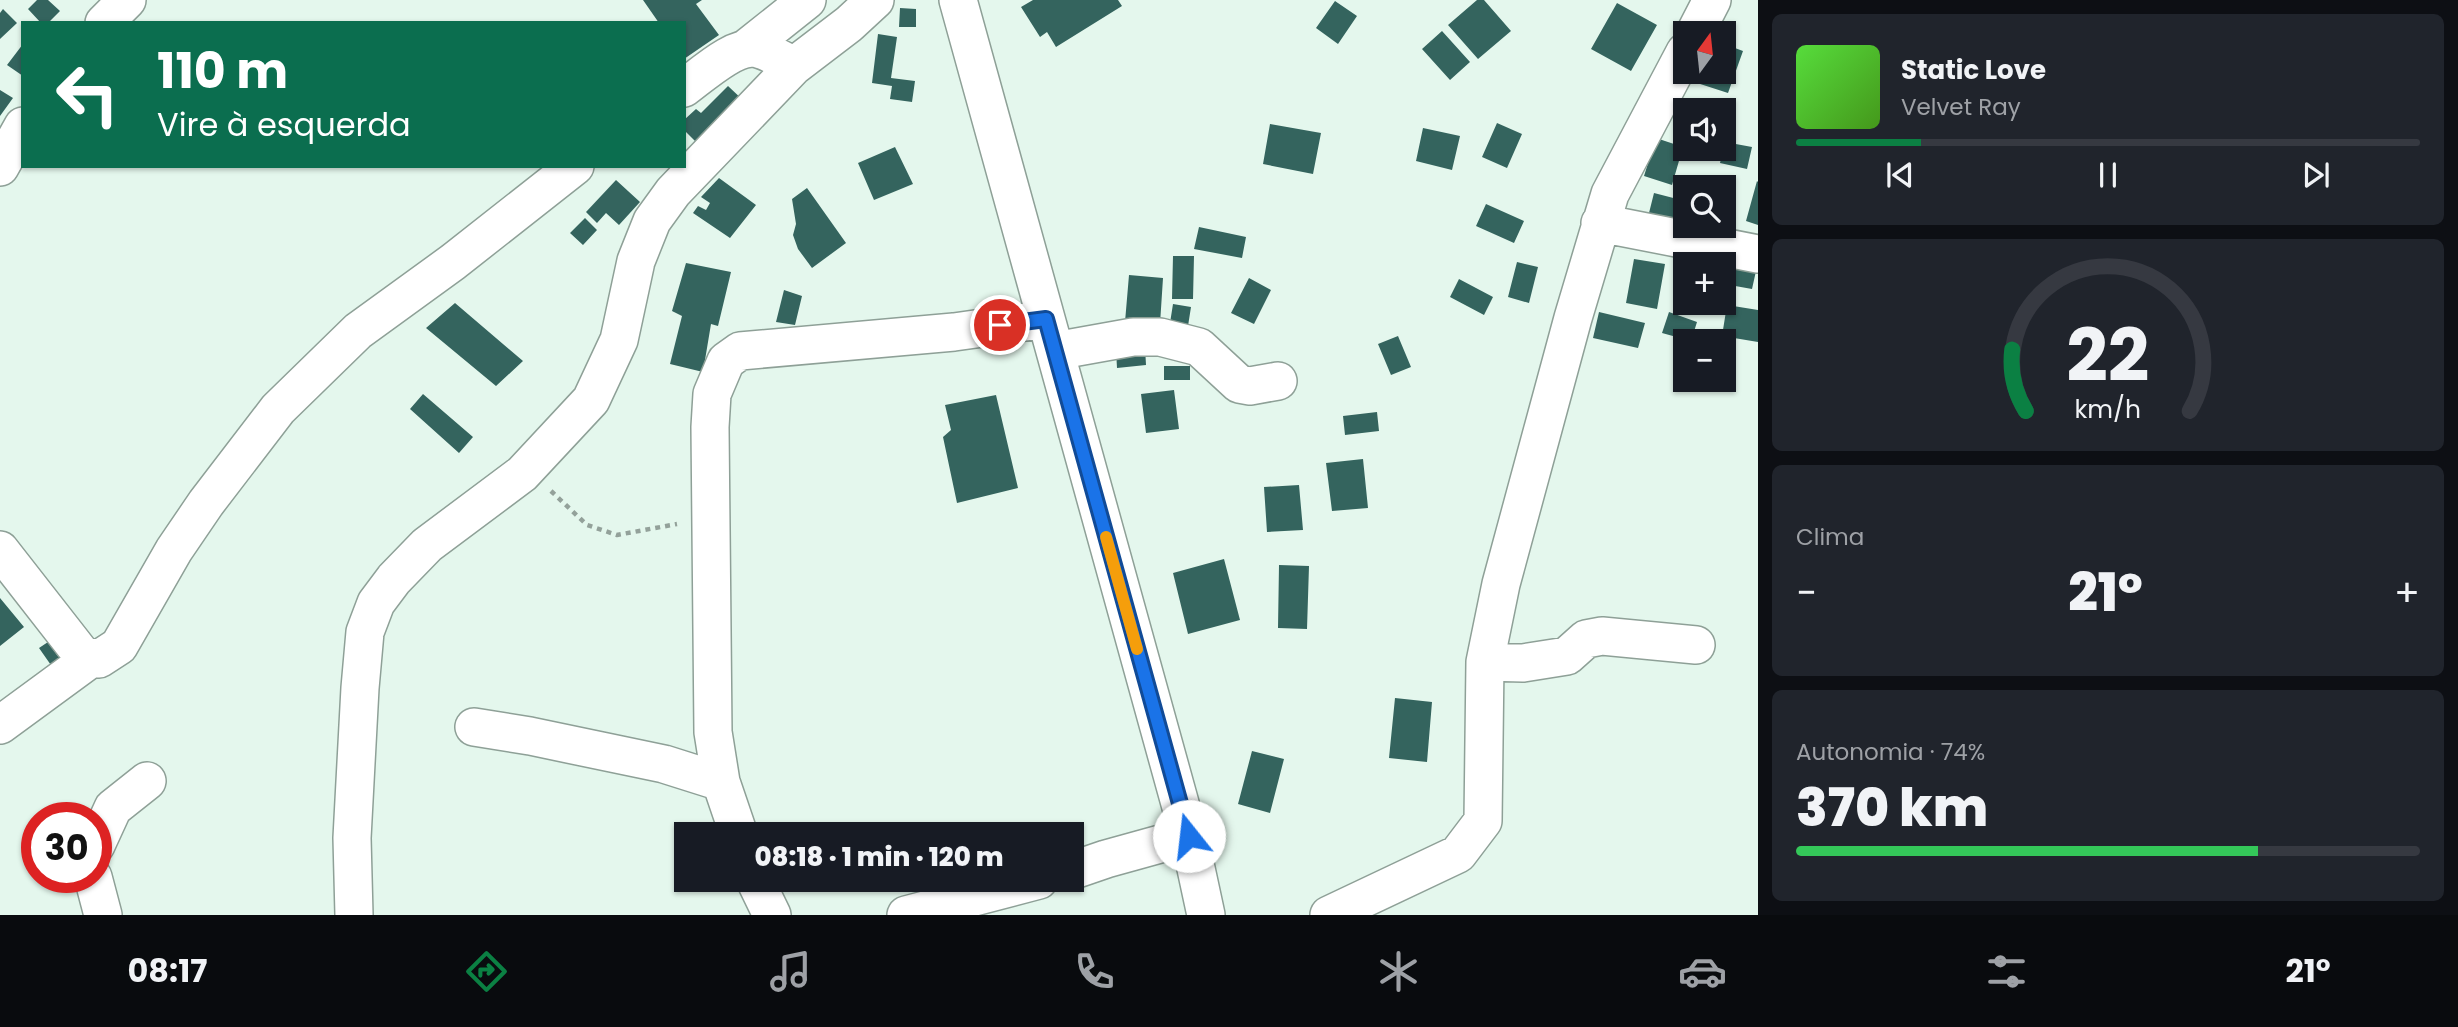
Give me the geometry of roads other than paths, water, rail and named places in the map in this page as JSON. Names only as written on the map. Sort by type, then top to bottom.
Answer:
[{"type":"street","points":[[106,21],[127,0]]},
{"type":"street","points":[[686,87],[735,52],[748,47],[807,0]]},
{"type":"street","points":[[354,915],[352,838],[360,688],[365,632],[376,603],[394,579],[427,545],[522,474],[591,400],[619,340],[636,261],[652,221],[673,192],[794,66],[849,24],[875,0]]},
{"type":"street","points":[[958,0],[1189,836],[1206,915]]},
{"type":"street","points":[[1701,21],[1712,0]]},
{"type":"street","points":[[748,47],[760,49],[794,66]]},
{"type":"street","points":[[1329,915],[1458,854],[1483,821],[1485,662],[1505,570],[1600,223],[1610,194],[1673,75]]},
{"type":"street","points":[[0,167],[21,130]]},
{"type":"street","points":[[0,551],[82,655],[99,659],[119,646],[174,550],[206,503],[287,399],[358,331],[453,262],[572,168]]},
{"type":"street","points":[[1600,223],[1758,254]]},
{"type":"street","points":[[735,822],[721,782],[713,732],[710,427],[712,394],[726,361],[740,351],[954,331],[1160,337],[1199,347],[1239,384],[1250,386],[1278,381]]},
{"type":"street","points":[[1485,662],[1523,663],[1567,656],[1586,639],[1602,636],[1696,645]]},
{"type":"street","points":[[0,724],[90,659]]},
{"type":"street","points":[[474,727],[664,764],[721,782]]},
{"type":"street","points":[[112,810],[147,781]]},
{"type":"street","points":[[1084,867],[1189,836]]},
{"type":"street","points":[[761,892],[772,915]]},
{"type":"street","points":[[906,915],[993,892]]},
{"type":"street","points":[[97,893],[103,915]]}]
